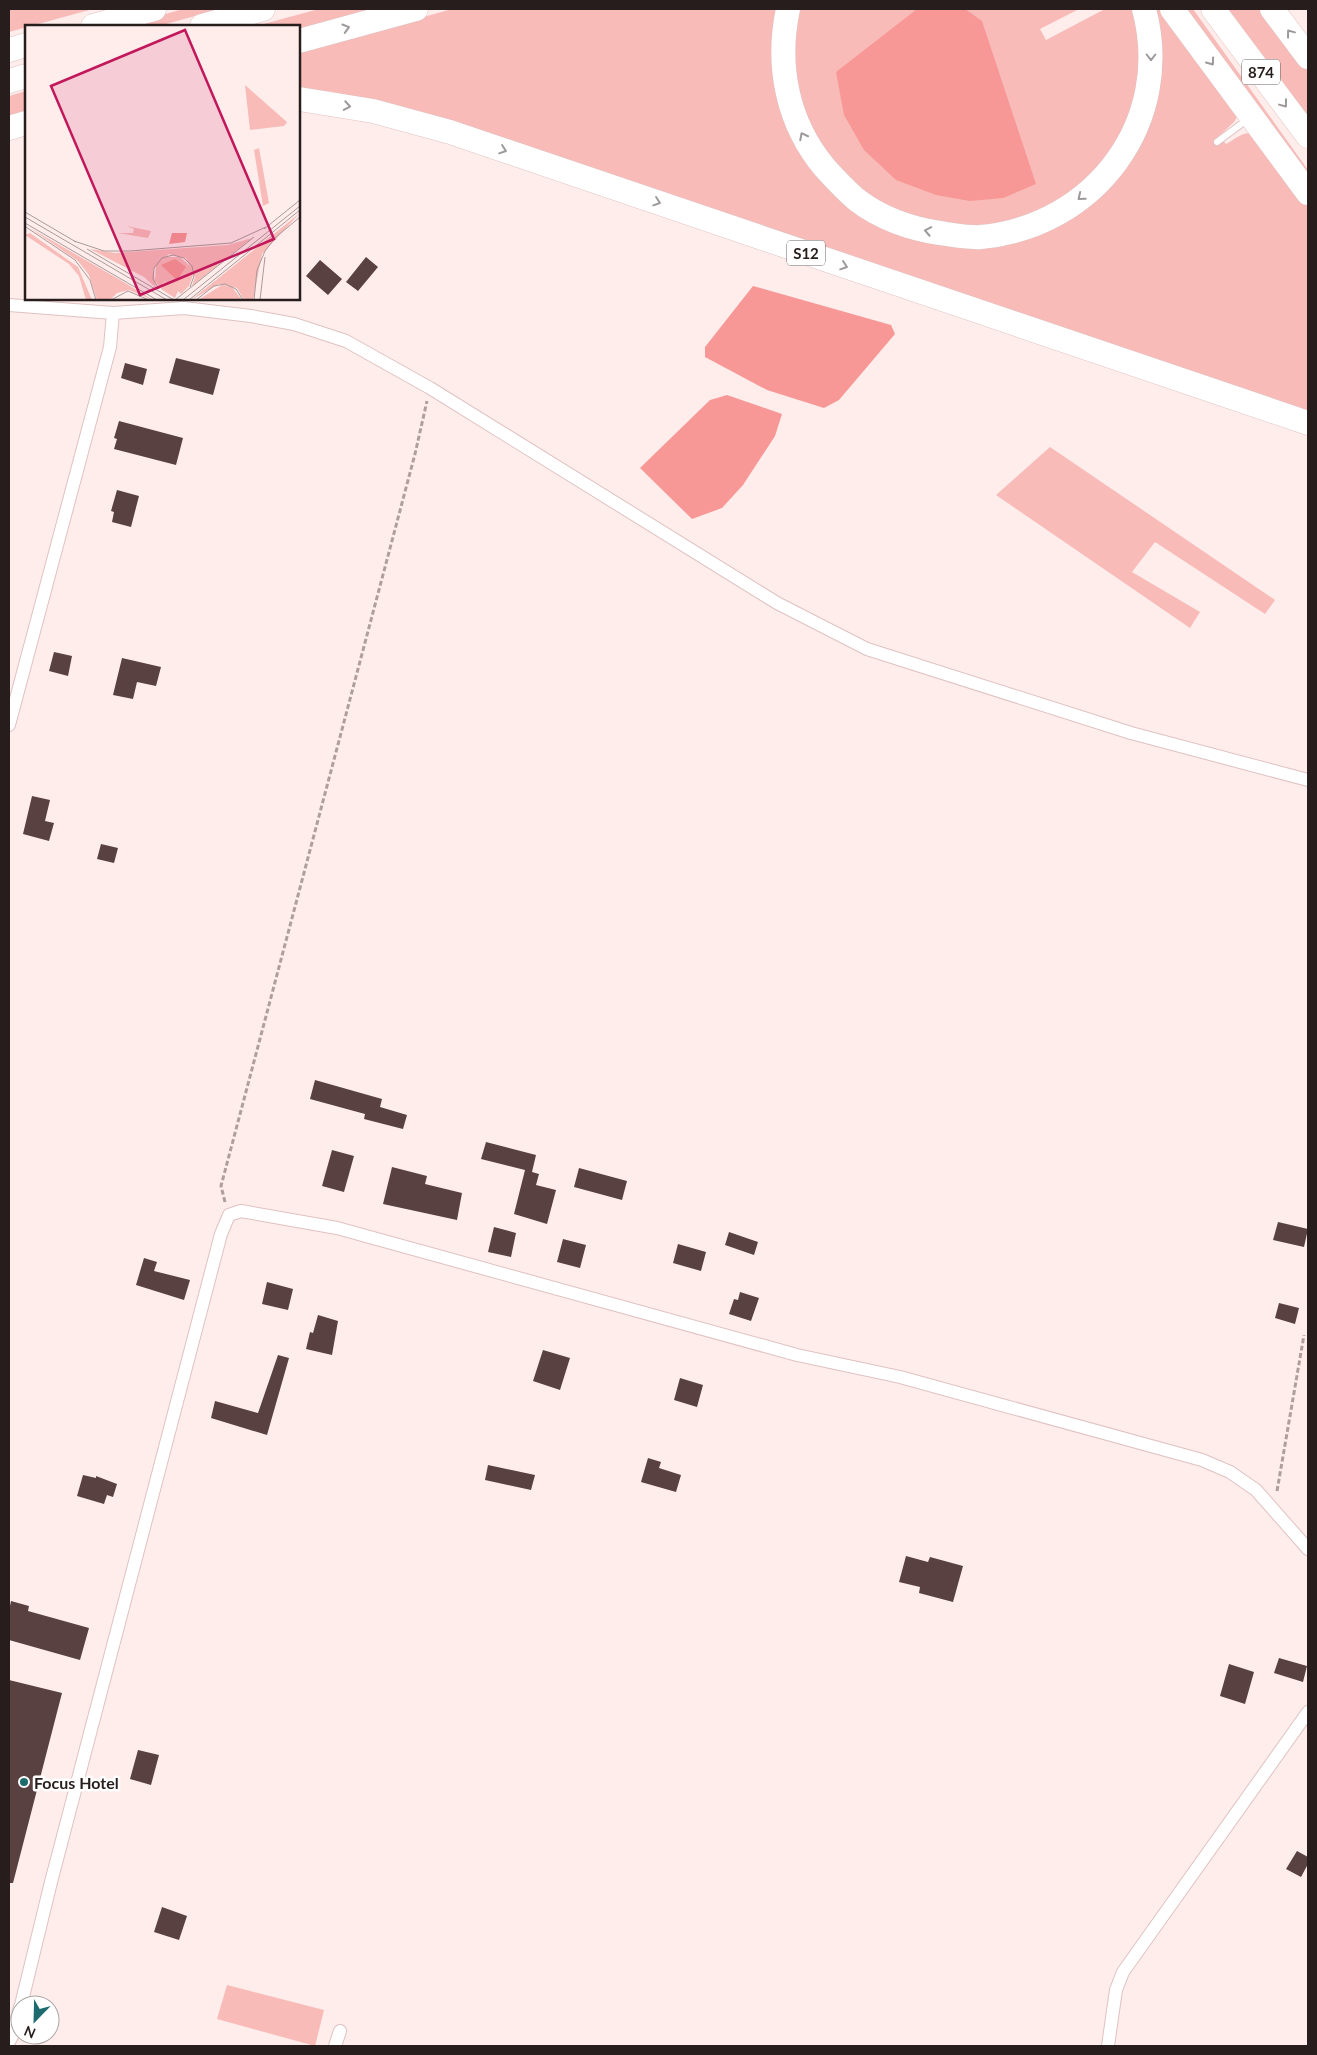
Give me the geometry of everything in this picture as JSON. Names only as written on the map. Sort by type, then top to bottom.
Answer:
[{"type":"highway","points":[[97,25],[154,9]]},
{"type":"highway","points":[[206,25],[264,9]]},
{"type":"highway","points":[[300,42],[416,9]]},
{"type":"highway","points":[[788,9],[783,46],[783,75],[796,121],[814,155],[841,186],[875,212],[924,231],[980,237],[1028,227],[1069,207],[1102,179],[1116,163],[1138,126],[1148,89],[1151,63],[1150,34],[1144,9]]},
{"type":"highway","points":[[1172,9],[1308,194]]},
{"type":"highway","name":"874","points":[[1213,9],[1308,136]]},
{"type":"highway","points":[[1272,9],[1308,57]]},
{"type":"highway","points":[[9,50],[25,45]]},
{"type":"highway","points":[[9,81],[25,76]]},
{"type":"highway","name":"S12","points":[[300,99],[373,111],[450,132],[1308,424]]},
{"type":"street","points":[[9,305],[113,313],[184,308],[251,316],[294,324],[346,341],[430,388],[777,603],[867,649],[1131,733],[1308,780]]},
{"type":"street","points":[[9,725],[110,347],[113,313]]},
{"type":"street","points":[[23,1995],[221,1234],[229,1215],[241,1211],[338,1228],[797,1355],[900,1377],[1202,1460],[1237,1476],[1256,1490],[1308,1549]]},
{"type":"street","points":[[1108,2046],[1116,1990],[1123,1972],[1308,1712]]},
{"type":"street","points":[[336,2046],[340,2031]]},
{"type":"lane","points":[[1217,142],[1251,117]]},
{"type":"path","points":[[229,1215],[221,1186],[415,454],[430,388]]},
{"type":"path","points":[[1274,1509],[1304,1335]]},
{"type":"shaded area","points":[[9,9],[93,9],[35,25],[25,25],[25,28],[9,32]]},
{"type":"shaded area","points":[[183,9],[220,9],[163,25],[127,25]]},
{"type":"shaded area","points":[[319,9],[384,9],[300,33],[300,25],[260,25]]},
{"type":"shaded area","points":[[452,9],[778,9],[776,21],[824,181],[965,245],[1119,174],[1154,9],[1161,9],[1237,117],[1219,136],[1226,144],[1244,134],[1251,133],[1255,135],[1308,206],[1308,415],[563,158],[401,106],[333,92],[300,88],[300,52]]},
{"type":"shaded area","points":[[798,9],[1079,9],[1040,29],[1046,40],[1105,9],[1136,9],[1141,69],[1127,122],[1114,147],[1079,187],[1055,204],[1029,216],[999,223],[969,226],[929,221],[903,214],[875,199],[848,180],[822,153],[801,108],[792,55]]},
{"type":"shaded area","points":[[917,9],[965,9],[982,21],[1036,184],[1003,198],[970,201],[936,195],[896,180],[864,150],[844,115],[836,72]]},
{"type":"shaded area","points":[[1179,9],[1193,9],[1308,170],[1308,183]]},
{"type":"shaded area","points":[[1226,9],[1262,9],[1308,71],[1308,120]]},
{"type":"shaded area","points":[[25,91],[25,112],[9,117],[9,96]]},
{"type":"shaded area","points":[[753,286],[891,325],[895,334],[839,400],[824,408],[767,390],[705,357],[705,347]]},
{"type":"shaded area","points":[[727,395],[782,414],[775,436],[743,485],[722,508],[692,519],[640,468],[710,400]]},
{"type":"shaded area","points":[[1050,447],[1275,600],[1265,614],[1155,542],[1132,572],[1200,612],[1190,628],[996,495]]},
{"type":"shaded area","points":[[227,1985],[324,2010],[315,2046],[217,2019]]},
{"type":"building","points":[[366,257],[378,267],[358,291],[346,282]]},
{"type":"building","points":[[320,260],[342,279],[328,295],[306,276]]},
{"type":"building","points":[[176,358],[220,369],[213,395],[169,383]]},
{"type":"building","points":[[125,363],[147,369],[143,385],[121,378]]},
{"type":"building","points":[[119,421],[183,438],[176,465],[114,449],[117,439],[114,438]]},
{"type":"building","points":[[117,490],[139,496],[131,527],[112,522],[114,512],[111,511]]},
{"type":"building","points":[[54,652],[72,656],[68,676],[49,671]]},
{"type":"building","points":[[122,658],[161,667],[156,686],[137,682],[133,699],[113,695]]},
{"type":"building","points":[[32,796],[50,800],[45,821],[54,823],[49,841],[23,834]]},
{"type":"building","points":[[101,844],[118,848],[114,863],[97,859]]},
{"type":"building","points":[[315,1080],[382,1099],[380,1107],[407,1115],[403,1129],[364,1119],[365,1114],[310,1099]]},
{"type":"building","points":[[486,1142],[536,1155],[532,1172],[539,1174],[536,1185],[556,1190],[547,1224],[514,1214],[525,1170],[481,1159]]},
{"type":"building","points":[[332,1150],[354,1156],[344,1192],[322,1186]]},
{"type":"building","points":[[392,1167],[427,1176],[425,1184],[462,1193],[457,1220],[383,1204]]},
{"type":"building","points":[[579,1168],[627,1181],[622,1200],[574,1187]]},
{"type":"building","points":[[1278,1222],[1308,1229],[1304,1247],[1273,1240]]},
{"type":"building","points":[[494,1227],[516,1233],[511,1257],[488,1252]]},
{"type":"building","points":[[729,1232],[758,1242],[754,1255],[725,1245]]},
{"type":"building","points":[[563,1239],[586,1245],[580,1268],[557,1262]]},
{"type":"building","points":[[678,1244],[706,1252],[701,1271],[673,1263]]},
{"type":"building","points":[[144,1258],[157,1262],[154,1271],[190,1280],[184,1300],[136,1285]]},
{"type":"building","points":[[267,1282],[293,1289],[288,1310],[262,1304]]},
{"type":"building","points":[[740,1292],[759,1298],[751,1321],[729,1314],[734,1299],[738,1300]]},
{"type":"building","points":[[1279,1303],[1299,1308],[1295,1324],[1275,1318]]},
{"type":"building","points":[[318,1315],[338,1321],[332,1355],[306,1349],[310,1332],[313,1333]]},
{"type":"building","points":[[543,1350],[570,1358],[560,1390],[533,1381]]},
{"type":"building","points":[[278,1355],[289,1358],[267,1435],[211,1418],[215,1401],[258,1413]]},
{"type":"building","points":[[680,1378],[703,1385],[697,1407],[674,1400]]},
{"type":"building","points":[[648,1458],[661,1462],[659,1468],[681,1475],[676,1492],[641,1482]]},
{"type":"building","points":[[488,1465],[535,1475],[531,1490],[485,1480]]},
{"type":"building","points":[[83,1475],[96,1478],[96,1476],[117,1484],[113,1497],[107,1495],[104,1504],[77,1496]]},
{"type":"building","points":[[906,1556],[928,1562],[930,1557],[963,1566],[953,1602],[919,1593],[920,1587],[899,1582]]},
{"type":"building","points":[[11,1601],[29,1606],[28,1611],[89,1628],[80,1660],[9,1640]]},
{"type":"building","points":[[1279,1658],[1307,1666],[1303,1682],[1274,1673]]},
{"type":"building","points":[[1229,1664],[1254,1672],[1245,1704],[1220,1696]]},
{"type":"building","name":"Focus Hotel","points":[[9,1680],[62,1693],[13,1883],[9,1883]]},
{"type":"building","points":[[138,1750],[159,1755],[151,1785],[130,1779]]},
{"type":"building","points":[[1297,1851],[1308,1857],[1308,1864],[1301,1877],[1286,1869]]},
{"type":"building","points":[[162,1907],[187,1916],[179,1940],[154,1932]]},
{"type":"place","name":"Focus Hotel","points":[[24,1782]]}]
